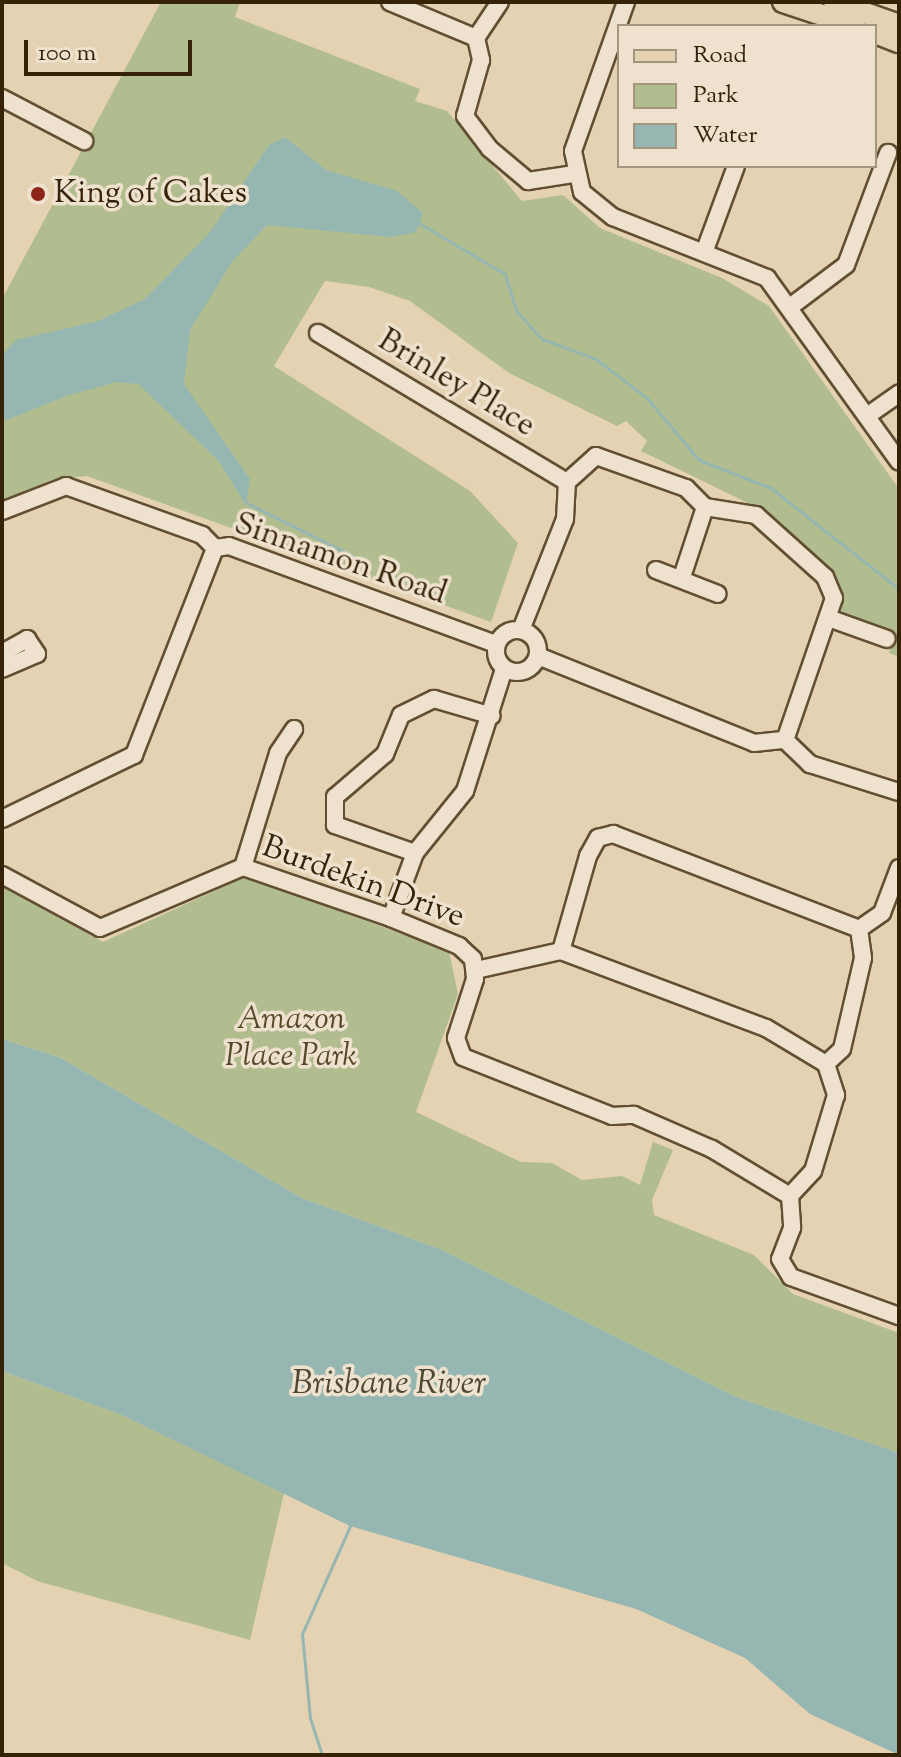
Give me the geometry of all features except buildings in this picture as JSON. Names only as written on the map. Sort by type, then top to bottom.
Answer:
[{"type":"main road","points":[[783,2],[849,24]]},
{"type":"main road","points":[[834,2],[899,25]]},
{"type":"main road","points":[[877,34],[899,42]]},
{"type":"street","points":[[390,2],[476,38]]},
{"type":"street","points":[[500,2],[476,38],[481,60],[465,116],[473,132],[528,181],[574,174]]},
{"type":"street","points":[[618,24],[626,2]]},
{"type":"street","points":[[617,27],[576,141],[574,174],[604,213],[759,272],[790,307],[899,462]]},
{"type":"street","points":[[2,98],[84,141]]},
{"type":"street","points":[[790,307],[846,265],[888,153]]},
{"type":"street","points":[[705,250],[735,168]]},
{"type":"street","name":"Brinley Place","points":[[318,333],[567,482]]},
{"type":"street","points":[[867,416],[899,394]]},
{"type":"street","points":[[391,918],[415,853],[461,800],[492,716],[504,669],[496,644],[521,630],[565,519],[567,482],[596,456],[686,488],[705,507],[756,515],[825,577],[834,598],[831,619],[785,740]]},
{"type":"street","name":"Sinnamon Road","points":[[2,511],[60,486],[79,490],[202,535],[215,548],[229,546],[496,644]]},
{"type":"street","points":[[682,577],[705,507]]},
{"type":"street","points":[[2,819],[134,755],[215,548]]},
{"type":"street","points":[[656,570],[682,577],[718,594]]},
{"type":"street","points":[[831,619],[887,639]]},
{"type":"street","points":[[521,630],[533,637],[538,656]]},
{"type":"street","points":[[2,653],[27,639],[37,654],[2,669]]},
{"type":"street","points":[[538,656],[754,743],[785,740],[810,764],[899,792]]},
{"type":"street","points":[[504,669],[524,671],[538,656]]},
{"type":"street","points":[[415,853],[335,825],[335,797],[385,754],[401,715],[434,699],[492,716]]},
{"type":"street","points":[[243,867],[278,753],[294,729]]},
{"type":"street","points":[[561,951],[588,856],[598,838],[613,834],[859,929]]},
{"type":"street","name":"Burdekin Drive","points":[[2,875],[100,928],[243,867],[391,918],[467,951],[476,970],[456,1038],[463,1057],[612,1116],[634,1115],[712,1149],[782,1193]]},
{"type":"street","points":[[859,929],[882,913],[899,868]]},
{"type":"street","points":[[826,1064],[842,1049],[863,958],[859,929]]},
{"type":"street","points":[[476,970],[561,951],[766,1028],[826,1064],[836,1095],[813,1171],[782,1193],[792,1228],[780,1259],[791,1277],[899,1316]]},
{"type":"green space","points":[[161,2],[240,2],[235,17],[420,89],[415,101],[447,111],[522,201],[563,195],[600,228],[722,278],[769,306],[899,489],[899,657],[889,653],[894,632],[843,616],[831,572],[756,507],[641,451],[647,441],[626,421],[617,426],[509,373],[410,301],[369,287],[325,281],[274,366],[470,491],[518,543],[491,622],[87,476],[51,480],[2,501],[2,299]]},
{"type":"green space","name":"Amazon Place Park","points":[[245,877],[449,951],[458,994],[416,1112],[521,1162],[552,1163],[582,1180],[622,1176],[640,1185],[653,1142],[673,1150],[652,1200],[654,1215],[754,1255],[793,1294],[899,1333],[899,1453],[736,1397],[440,1249],[302,1198],[59,1057],[2,1039],[2,887],[103,942]]},
{"type":"green space","points":[[2,1371],[124,1416],[284,1493],[250,1640],[37,1581],[2,1563]]},
{"type":"water","points":[[285,137],[326,170],[397,191],[423,213],[416,232],[391,237],[267,225],[232,262],[190,330],[184,384],[250,479],[246,505],[218,460],[138,384],[117,382],[66,396],[2,422],[2,355],[16,340],[98,321],[145,299],[211,231],[269,145]]},
{"type":"water","name":"Brisbane River","points":[[2,1039],[59,1057],[302,1198],[440,1249],[736,1397],[899,1453],[899,1755],[810,1714],[745,1658],[636,1609],[350,1526],[124,1416],[2,1371]]},
{"type":"waterway","points":[[419,223],[505,274],[516,311],[542,339],[596,359],[647,398],[699,460],[771,488],[899,589]]},
{"type":"waterway","points":[[245,502],[365,562]]},
{"type":"waterway","points":[[322,1755],[310,1718],[302,1634],[350,1526]]},
{"type":"place","name":"King of Cakes","points":[[38,194]]}]
